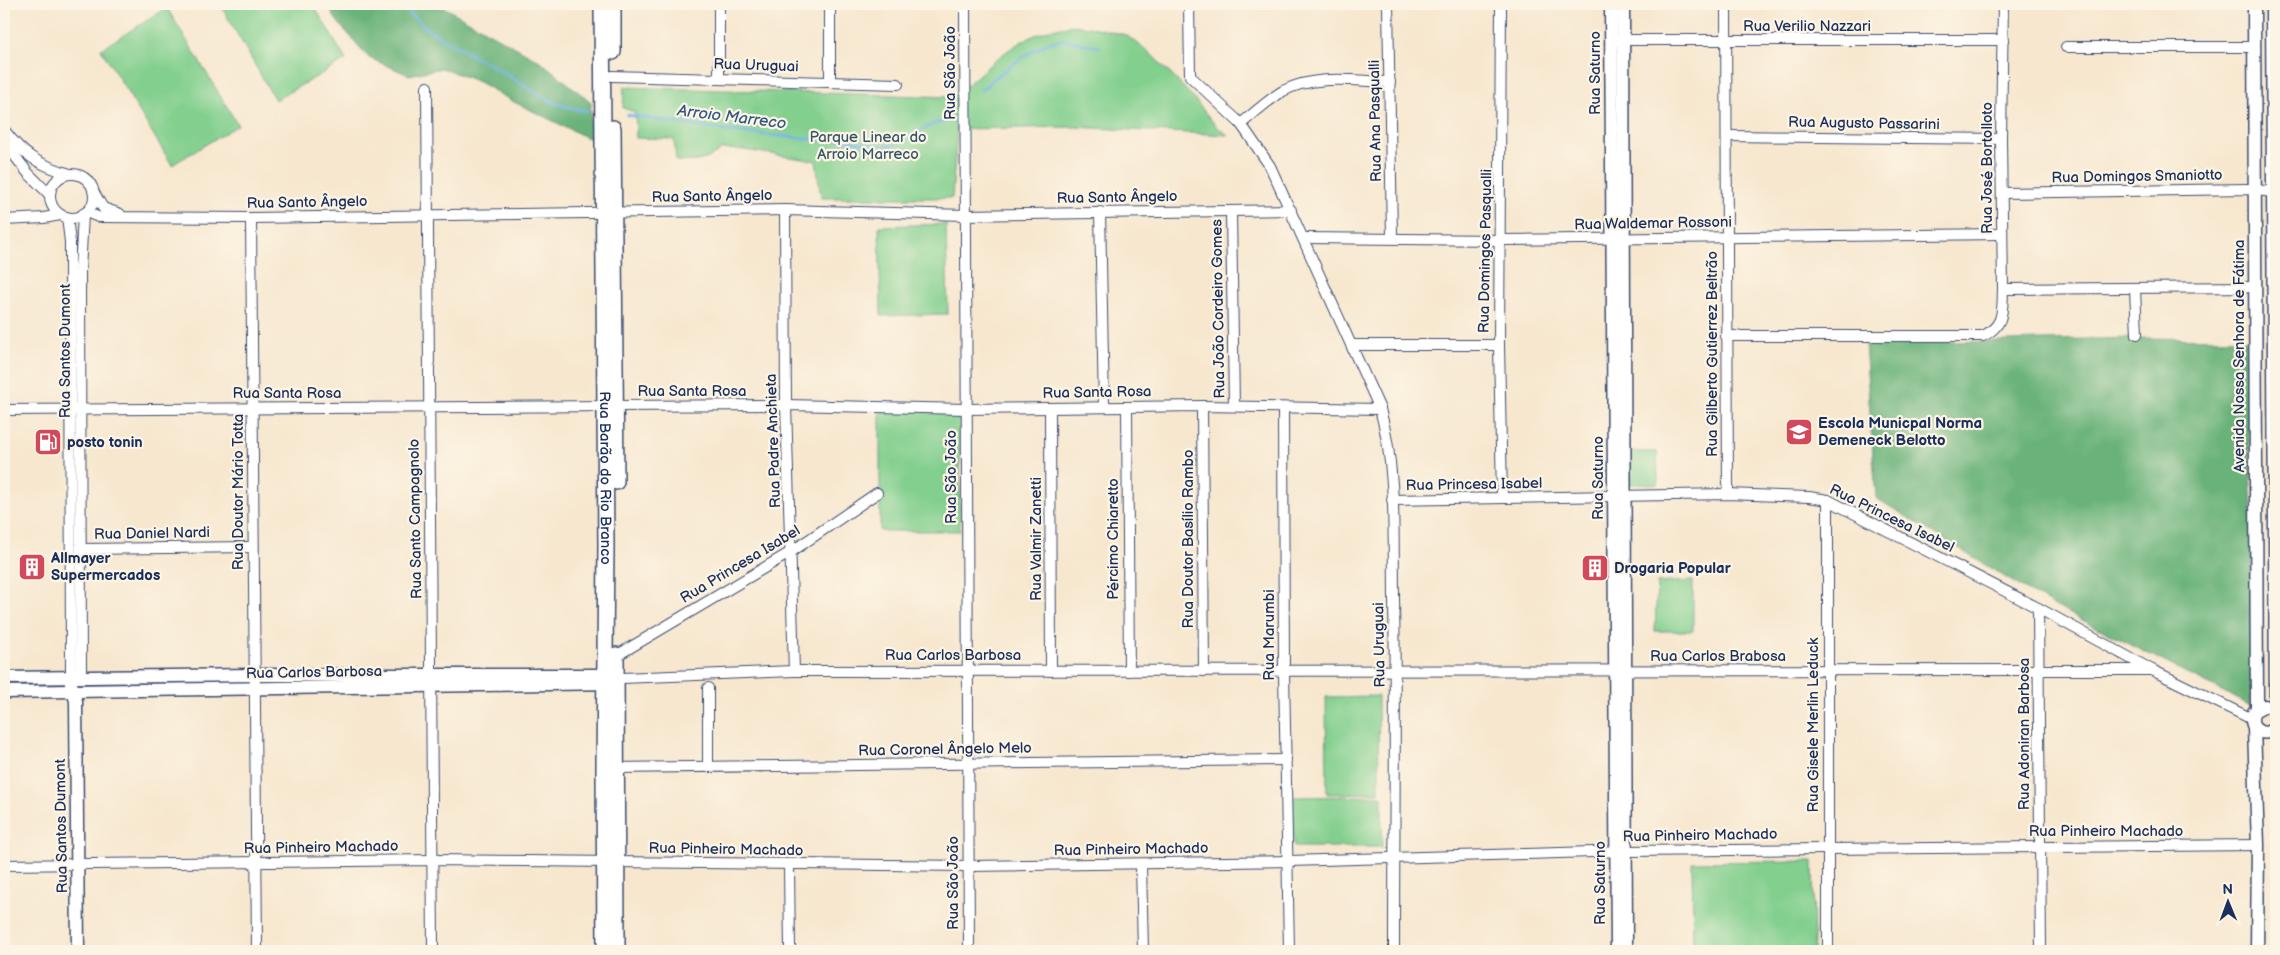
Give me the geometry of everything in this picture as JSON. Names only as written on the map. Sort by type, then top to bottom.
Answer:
[{"type":"main road","name":"Rua Barão do Rio Branco","points":[[602,4],[608,146],[613,679],[610,768],[610,861],[605,951]]},
{"type":"main road","name":"Rua Barão do Rio Branco","points":[[608,146],[612,76],[613,4]]},
{"type":"main road","name":"Rua Barão do Rio Branco","points":[[611,614],[616,656],[613,679]]},
{"type":"main road","name":"Rua Barão do Rio Branco","points":[[610,861],[617,951]]},
{"type":"street","points":[[719,4],[719,78]]},
{"type":"street","points":[[830,4],[830,82]]},
{"type":"street","name":"Rua São João","points":[[965,4],[969,951]]},
{"type":"street","name":"Rua Uruguai","points":[[1189,4],[1190,76],[1241,124],[1270,166],[1380,409],[1390,454],[1395,671],[1394,951]]},
{"type":"street","name":"Rua Ana Pasqualli","points":[[1388,4],[1392,238]]},
{"type":"street","name":"Rua Domingos Pasqualli","points":[[1501,4],[1499,344],[1502,498]]},
{"type":"street","name":"Rua Saturno","points":[[1611,4],[1617,40],[1621,851],[1626,951]]},
{"type":"street","name":"Rua Saturno","points":[[1617,40],[1623,4]]},
{"type":"street","name":"Rua Gilberto Gutierrez Beltrão","points":[[1726,4],[1728,494]]},
{"type":"street","name":"Rua José Bortolloto","points":[[1726,336],[1983,336],[1994,330],[2002,314],[2003,289],[2001,139],[2003,4]]},
{"type":"street","name":"Avenida Nossa Senhora de Fátima","points":[[2254,4],[2256,287],[2254,719],[2258,845],[2257,951]]},
{"type":"street","points":[[2272,4],[2276,712]]},
{"type":"street","name":"Rua Verilio Nazzari","points":[[1617,40],[2003,40]]},
{"type":"street","points":[[2066,48],[2272,47]]},
{"type":"street","name":"Rua Uruguai","points":[[612,76],[898,84]]},
{"type":"street","points":[[1241,124],[1268,101],[1284,91],[1304,84],[1335,80],[1390,82]]},
{"type":"street","name":"Rua Santo Campagnolo","points":[[427,87],[433,951]]},
{"type":"street","points":[[4,130],[9,145],[28,173],[64,216]]},
{"type":"street","name":"Rua Augusto Passarini","points":[[1726,136],[2001,139]]},
{"type":"street","points":[[9,145],[51,168],[70,174]]},
{"type":"street","points":[[27,220],[40,213],[50,198],[54,183],[64,175],[70,174],[76,174],[87,180],[104,208],[133,217]]},
{"type":"street","name":"Rua Domingos Smaniotto","points":[[2002,193],[2255,190],[2274,192]]},
{"type":"street","points":[[4,220],[27,220],[85,213],[91,206],[93,191]]},
{"type":"street","name":"Rua Santo Ângelo","points":[[85,213],[98,217],[251,218],[785,210],[966,215],[1291,210]]},
{"type":"street","name":"Rua Padre Anchieta","points":[[785,210],[786,405],[794,671]]},
{"type":"street","name":"Rua João Cordeiro Gomes","points":[[1231,211],[1234,406]]},
{"type":"street","points":[[1100,212],[1104,406]]},
{"type":"street","name":"Rua Santos Dumont","points":[[76,677],[82,549],[81,241],[85,213]]},
{"type":"street","name":"Rua Santos Dumont","points":[[64,216],[70,242],[69,410],[76,677],[78,951]]},
{"type":"street","name":"Rua Doutor Mário Totta","points":[[251,218],[255,688]]},
{"type":"street","name":"Rua Waldemar Rossoni","points":[[1304,238],[1501,240],[2002,234]]},
{"type":"street","points":[[2003,289],[2256,287]]},
{"type":"street","points":[[2135,289],[2137,334]]},
{"type":"street","points":[[1351,345],[1499,344]]},
{"type":"street","name":"Rua Santa Rosa","points":[[4,410],[786,405],[967,409],[1104,406],[1380,409]]},
{"type":"street","name":"Rua Doutor Basílio Rambo","points":[[1202,406],[1204,671]]},
{"type":"street","name":"Pércimo Chiaretto","points":[[1127,407],[1129,671]]},
{"type":"street","name":"Rua Valmir Zanetti","points":[[1050,408],[1052,671]]},
{"type":"street","name":"Rua Marumbi","points":[[1283,408],[1284,671],[1290,951]]},
{"type":"street","name":"Rua Princesa Isabel","points":[[616,656],[791,552],[877,492]]},
{"type":"street","name":"Rua Princesa Isabel","points":[[1392,500],[1728,494],[1809,497],[1828,500],[2038,608],[2152,670],[2254,719]]},
{"type":"street","name":"Rua Gisele Merlin Leduck","points":[[1828,500],[1828,951]]},
{"type":"street","name":"Rua Daniel Nardi","points":[[82,549],[253,547]]},
{"type":"street","name":"Rua Adoniran Barbosa","points":[[2038,608],[2041,951]]},
{"type":"street","name":"Rua Carlos Brabosa","points":[[1284,671],[2152,670]]},
{"type":"street","name":"Rua Carlos Barbosa","points":[[4,678],[255,675],[349,681],[432,681],[613,679],[794,671],[1284,671]]},
{"type":"street","name":"Rua Carlos Barbosa","points":[[4,692],[76,694],[255,688],[349,681]]},
{"type":"street","points":[[255,688],[257,951]]},
{"type":"street","points":[[708,688],[708,767]]},
{"type":"street","points":[[2276,712],[2269,707],[2254,719],[2264,733],[2271,732],[2276,727]]},
{"type":"street","name":"Rua Coronel Ângelo Melo","points":[[610,768],[1286,760]]},
{"type":"street","name":"Rua Pinheiro Machado","points":[[4,865],[433,860],[610,861],[789,866],[968,866],[1289,862],[1621,851],[2258,845]]},
{"type":"street","name":"Rua Saturno","points":[[1617,951],[1621,851]]},
{"type":"street","points":[[1141,864],[1143,951]]},
{"type":"street","points":[[789,866],[790,951]]},
{"type":"green space","points":[[220,4],[313,4],[346,60],[275,100]]},
{"type":"green space","points":[[326,4],[438,4],[540,61],[591,102],[590,139],[514,102],[479,82],[442,68],[409,75],[369,58],[337,21]]},
{"type":"green space","points":[[167,8],[238,125],[172,165],[101,49]]},
{"type":"green space","name":"Parque Linear do Arroio Marreco","points":[[1073,25],[1126,35],[1149,52],[1191,95],[1217,127],[1228,135],[1074,127],[957,129],[952,198],[821,198],[816,161],[744,150],[722,149],[706,159],[676,161],[674,139],[636,138],[635,112],[623,108],[624,87],[953,97],[994,61],[1021,42],[1036,34]]},
{"type":"green space","points":[[946,224],[948,314],[881,316],[879,226]]},
{"type":"green space","points":[[2135,338],[2245,339],[2252,515],[2251,706],[2039,598],[1876,498],[1865,344]]},
{"type":"green space","points":[[960,410],[960,531],[880,531],[880,411]]},
{"type":"green space","points":[[1629,452],[1657,452],[1658,484],[1630,484]]},
{"type":"green space","points":[[1693,581],[1693,631],[1655,631],[1657,583]]},
{"type":"green space","points":[[1378,696],[1379,793],[1327,794],[1326,697]]},
{"type":"green space","points":[[1382,796],[1382,847],[1294,847],[1293,797]]},
{"type":"green space","points":[[1813,861],[1814,951],[1693,951],[1692,862]]},
{"type":"waterway","name":"Arroio Marreco","points":[[401,4],[423,25],[435,33],[540,95],[561,105],[587,111]]},
{"type":"waterway","name":"Arroio Marreco","points":[[981,90],[1020,59],[1044,45],[1064,40],[1099,47]]},
{"type":"waterway","name":"Arroio Marreco","points":[[628,115],[727,131],[822,140],[846,140],[885,147],[899,143],[933,124],[948,121]]},
{"type":"place","name":"Escola Municpal Norma Demeneck Belotto","points":[[1799,432]]},
{"type":"place","name":"posto tonin","points":[[48,442]]},
{"type":"place","name":"Allmayer Supermercados","points":[[32,567]]},
{"type":"place","name":"Drogaria Popular","points":[[1595,568]]}]
